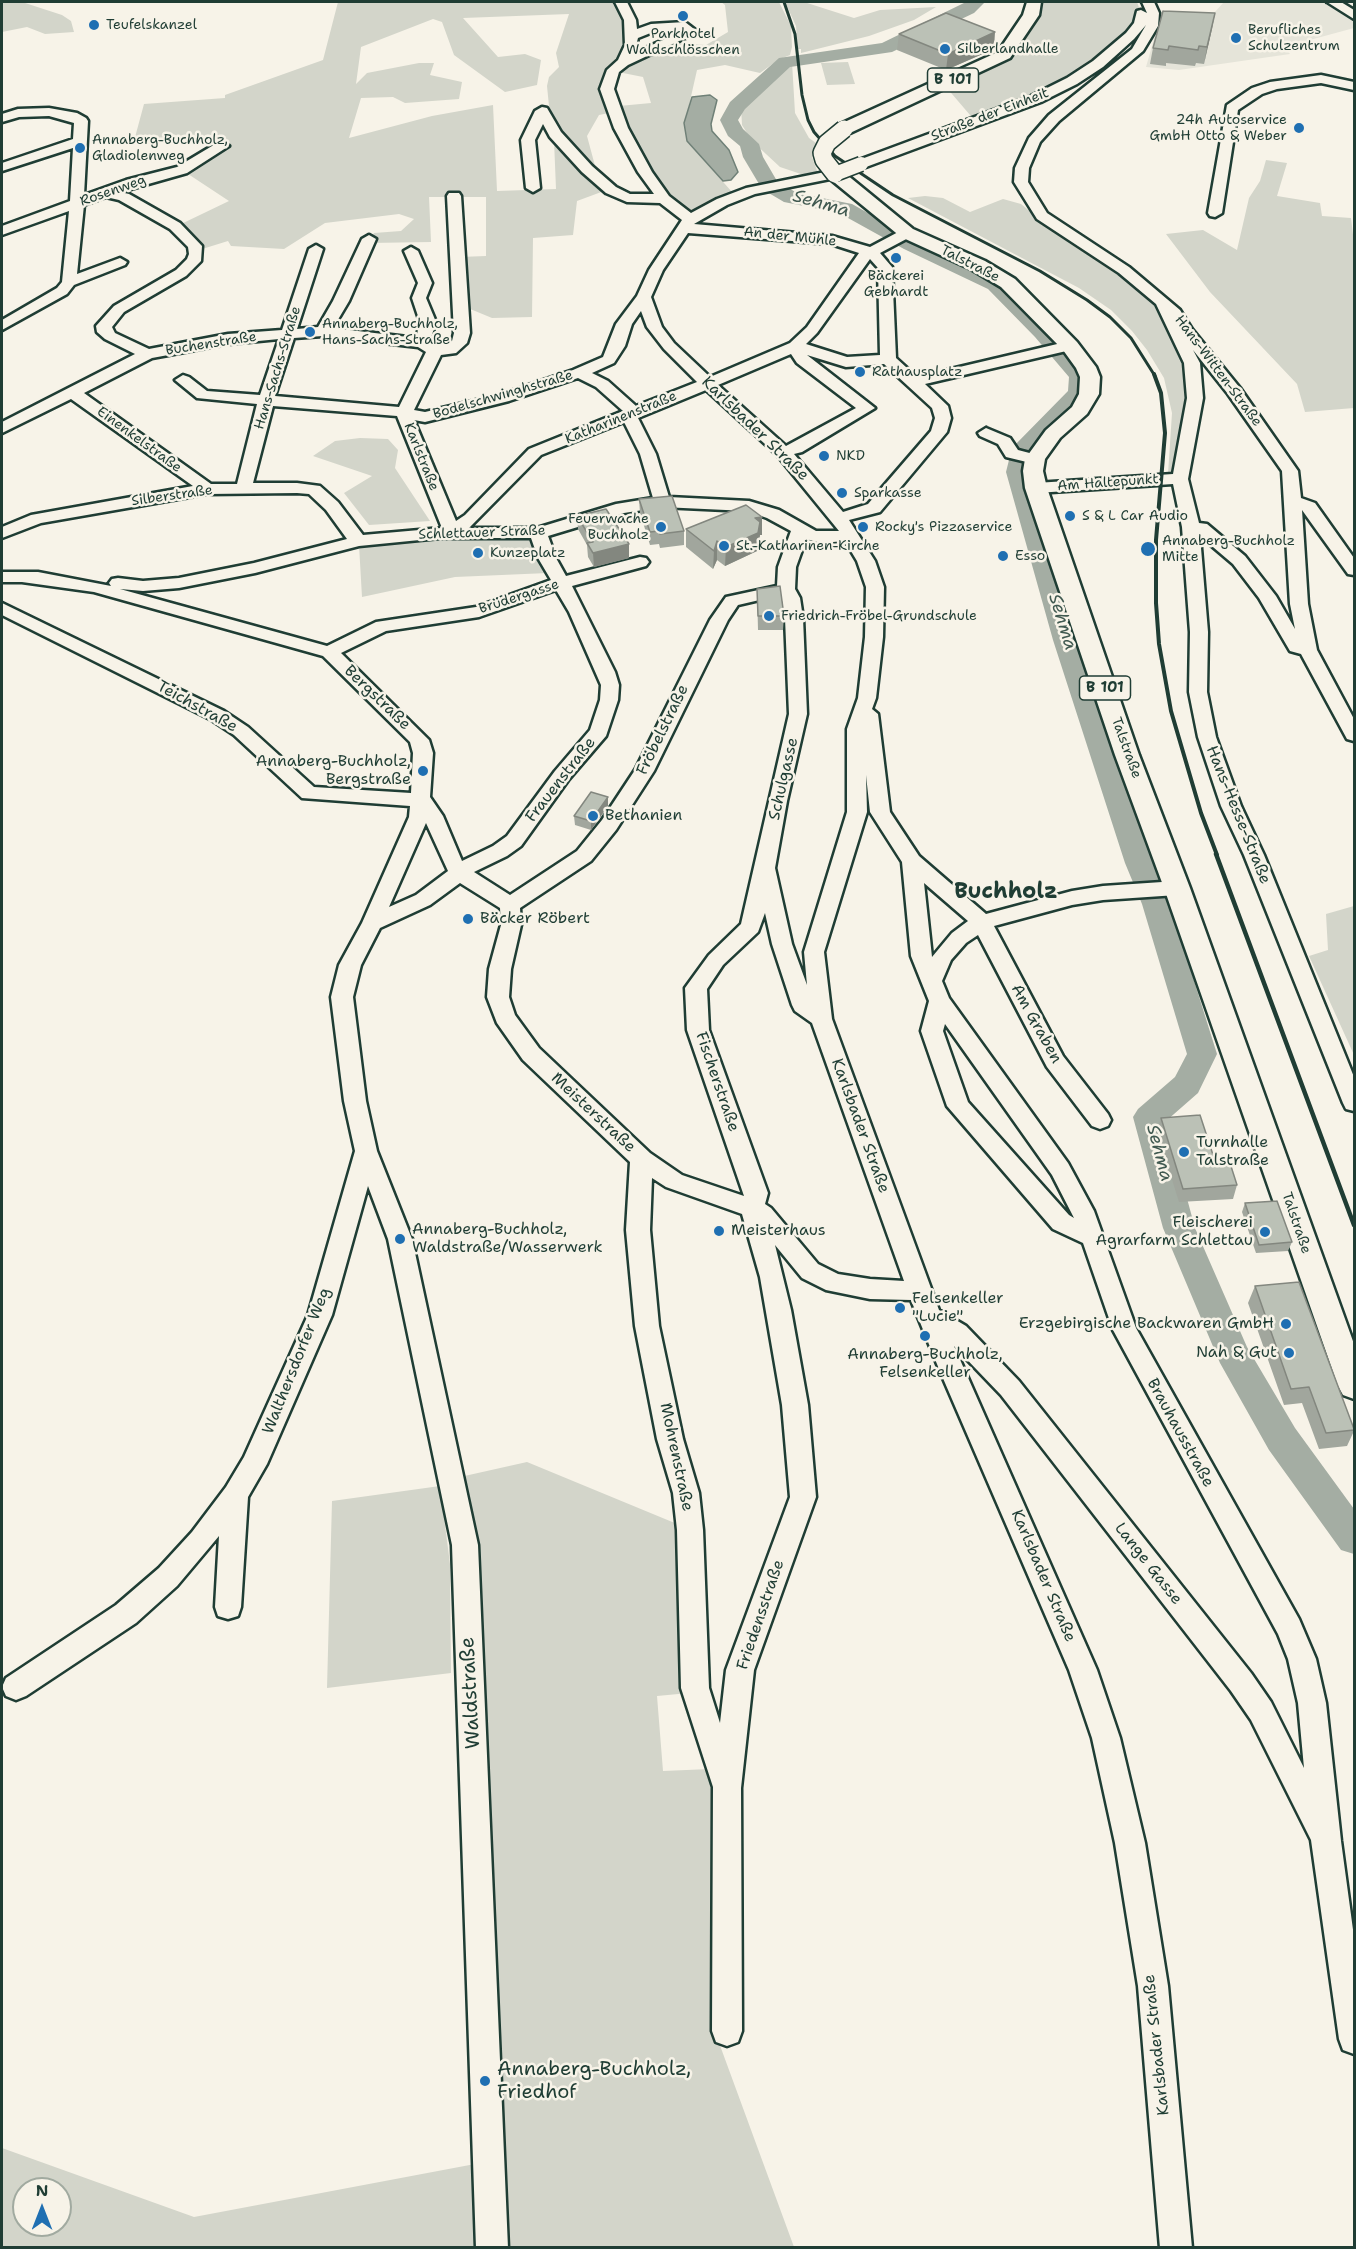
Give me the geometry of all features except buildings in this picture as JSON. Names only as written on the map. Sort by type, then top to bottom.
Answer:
[{"type":"main road","name":"Talstraße","points":[[1034,2],[1031,15],[1004,55],[844,129],[831,139],[822,153],[824,160],[835,174],[905,234],[994,273],[1022,297],[1060,348],[1086,367],[1090,377],[1089,394],[1080,410],[1025,457],[1033,471],[1036,488],[1172,888],[1354,1386]]},
{"type":"street","points":[[621,2],[630,20],[633,36],[623,62]]},
{"type":"street","name":"Straße der Einheit","points":[[835,174],[1036,99],[1072,81],[1098,64],[1140,24],[1141,13],[1137,2]]},
{"type":"street","name":"Hans-Witten-Straße","points":[[1148,2],[1153,13],[1152,26],[1137,51],[1042,130],[1026,155],[1021,182],[1028,199],[1042,216],[1124,270],[1175,313],[1186,332],[1234,391],[1290,471],[1299,604],[1308,650],[1354,735]]},
{"type":"street","points":[[1333,2],[1354,15]]},
{"type":"street","points":[[633,36],[651,28],[665,27],[685,27],[692,32],[623,62],[614,70],[607,89],[621,128],[645,172],[664,199],[687,223]]},
{"type":"street","points":[[1215,213],[1232,108],[1257,91],[1275,85],[1321,79],[1354,86]]},
{"type":"street","points":[[532,188],[528,140],[542,111],[555,134],[587,170],[611,190],[627,198],[664,199]]},
{"type":"street","points":[[2,118],[36,112],[72,116],[81,121],[77,204],[69,282]]},
{"type":"street","points":[[2,167],[68,144],[80,143]]},
{"type":"street","name":"Rosenweg","points":[[2,231],[131,183],[182,170],[222,146]]},
{"type":"street","points":[[644,297],[656,270],[687,223],[722,202],[751,191],[835,174]]},
{"type":"street","points":[[107,193],[124,197],[175,226],[195,246],[194,261],[167,282],[119,309],[104,326],[110,336],[147,354]]},
{"type":"street","points":[[428,346],[451,350],[459,343],[462,333],[454,195]]},
{"type":"street","name":"An der Mühle","points":[[687,223],[832,240],[872,252]]},
{"type":"street","name":"Katharinenstraße","points":[[452,532],[471,519],[535,452],[795,346],[812,330],[865,255],[905,234]]},
{"type":"street","points":[[323,332],[341,301],[369,239]]},
{"type":"street","name":"Hans-Sachs-Straße","points":[[244,488],[266,401],[316,249]]},
{"type":"street","name":"Karlstraße","points":[[411,251],[425,283],[419,298],[428,322],[428,346],[404,414],[452,532]]},
{"type":"street","points":[[872,252],[885,267],[888,359]]},
{"type":"street","points":[[2,326],[62,291],[69,282],[120,262]]},
{"type":"street","name":"Bodelschwinghstraße","points":[[183,380],[203,395],[395,411],[425,417],[503,398],[579,373],[609,360],[617,346],[624,324],[644,297]]},
{"type":"street","name":"Karlsbader Straße","points":[[644,297],[655,327],[669,346],[783,452],[839,518],[866,561],[875,587],[874,637],[867,698],[856,729],[857,812],[814,952],[821,1019],[919,1289],[951,1369],[1083,1670],[1106,1738],[1130,1843],[1153,1986],[1176,2247]]},
{"type":"street","name":"Hans-Hesse-Straße","points":[[1163,305],[1192,363],[1195,398],[1180,479],[1191,527],[1199,632],[1198,692],[1207,737],[1231,806],[1254,855],[1354,1103]]},
{"type":"street","name":"Buchenstraße","points":[[2,428],[147,354],[194,344],[288,333],[323,332],[428,346]]},
{"type":"street","points":[[795,346],[846,362],[888,359],[940,406],[943,418],[939,432],[874,508],[839,518]]},
{"type":"street","points":[[783,452],[795,449],[867,408],[802,360],[795,346]]},
{"type":"street","points":[[914,382],[1060,348]]},
{"type":"street","points":[[579,373],[602,384],[633,412],[630,418],[648,454],[662,502]]},
{"type":"street","name":"Einenkelstraße","points":[[71,391],[207,489]]},
{"type":"street","points":[[986,434],[1004,441],[1025,457]]},
{"type":"street","name":"Am Haltepunkt","points":[[1036,488],[1180,479]]},
{"type":"street","name":"Silberstraße","points":[[2,533],[37,519],[207,489],[244,488],[314,490],[332,506],[358,541]]},
{"type":"street","points":[[1293,501],[1309,507],[1354,570]]},
{"type":"street","name":"Schlettauer Straße","points":[[2,577],[58,577],[143,586],[179,582],[255,568],[358,541],[452,532],[538,533],[622,508],[662,502],[749,506],[773,514],[810,535],[821,538],[850,535]]},
{"type":"street","name":"Hans-Witten-Straße","points":[[1191,527],[1201,528],[1239,560],[1267,596],[1296,647],[1308,650]]},
{"type":"street","name":"Schulgasse","points":[[801,528],[787,567],[786,589],[791,598],[794,618],[798,714],[777,801],[765,868],[783,944],[803,1005],[821,1019]]},
{"type":"street","name":"Frauenstraße","points":[[372,923],[423,900],[474,862],[514,842],[562,775],[599,732],[609,700],[610,685],[578,612],[547,558],[538,533]]},
{"type":"street","name":"Brüdergasse","points":[[329,652],[382,626],[479,612],[561,583],[640,562]]},
{"type":"street","name":"Bergstraße","points":[[22,577],[95,587],[329,652],[419,740],[423,753],[422,800],[419,817],[372,923],[350,965],[342,997],[355,1101],[366,1151]]},
{"type":"street","name":"Fröbelstraße","points":[[510,905],[584,856],[609,825],[645,771],[719,620],[732,601],[786,589]]},
{"type":"street","name":"Teichstraße","points":[[2,608],[217,715],[241,731],[309,793],[422,800]]},
{"type":"street","points":[[867,698],[880,812],[912,861],[982,922]]},
{"type":"street","points":[[422,800],[434,816],[453,864],[460,873],[510,905]]},
{"type":"street","name":"Brauhausstraße","points":[[912,861],[921,956],[936,991],[1060,1169],[1086,1218],[1125,1330],[1289,1628],[1302,1659],[1312,1703],[1326,1841],[1354,2039]]},
{"type":"street","name":"Fischerstraße","points":[[752,1208],[756,1193],[698,1030],[696,988],[716,960],[751,927],[765,868]]},
{"type":"street","points":[[1092,1234],[1082,1234],[1060,1222],[958,1106],[932,1031],[942,957],[959,938],[982,922],[1072,898],[1172,888]]},
{"type":"street","name":"Meisterstraße","points":[[510,905],[511,925],[500,969],[498,997],[505,1017],[531,1054],[642,1159],[674,1181],[752,1208],[763,1215],[810,1271],[834,1283],[870,1289],[900,1291],[919,1289]]},
{"type":"street","name":"Am Graben","points":[[982,922],[1055,1061],[1100,1120]]},
{"type":"street","name":"Walthersdorfer Weg","points":[[16,1688],[126,1614],[168,1577],[201,1540],[235,1495],[254,1464],[320,1315],[366,1151]]},
{"type":"street","name":"Waldstraße","points":[[366,1151],[400,1239],[465,1545],[492,2247]]},
{"type":"street","name":"Mohrenstraße","points":[[642,1159],[638,1230],[647,1326],[670,1439],[686,1493],[690,1530],[695,1688],[727,1788]]},
{"type":"street","name":"Friedensstraße","points":[[727,2031],[727,1788],[740,1670],[803,1497],[795,1405],[779,1310],[752,1208]]},
{"type":"street","name":"Lange Gasse","points":[[931,1317],[957,1333],[1010,1388],[1241,1682],[1261,1711],[1326,1841]]},
{"type":"street","name":"Walthersdorfer Weg","points":[[228,1607],[235,1495]]},
{"type":"shaded area","points":[[2,2],[22,2],[62,15],[71,21],[74,32],[45,34],[27,27],[2,32]]},
{"type":"shaded area","points":[[338,2],[612,2],[622,12],[626,23],[626,44],[619,60],[609,113],[599,115],[587,136],[601,188],[604,191],[577,201],[573,235],[533,238],[532,317],[492,318],[463,306],[460,257],[486,256],[486,197],[429,197],[431,242],[369,243],[374,233],[401,231],[414,219],[399,214],[325,223],[284,249],[231,246],[228,241],[199,250],[177,226],[229,201],[182,170],[221,146],[179,141],[134,141],[144,104],[225,98],[225,95],[323,60]],"holes":[[[569,14],[556,53],[559,67],[549,77],[547,86],[549,106],[553,116],[556,189],[497,191],[493,105],[432,116],[349,138],[361,98],[393,97],[405,103],[459,99],[462,82],[430,75],[434,63],[419,63],[367,73],[356,84],[361,47],[433,19],[442,22],[454,55],[505,92],[537,85],[541,60],[525,54],[498,57],[463,18]]]},
{"type":"shaded area","points":[[721,2],[779,2],[791,26],[792,47],[790,55],[778,60],[760,73],[725,65],[697,70],[685,123],[687,141],[732,192],[691,211],[671,195],[651,172],[627,128],[619,106],[651,103],[643,77],[618,72],[627,64],[677,43],[706,45],[728,32],[725,5]]},
{"type":"shaded area","points":[[785,2],[804,2],[854,18],[880,10],[936,7],[914,20],[869,36],[801,53],[801,49],[798,49],[796,26]]},
{"type":"shaded area","points":[[1040,2],[1137,2],[1141,13],[1140,24],[1072,81],[976,122],[946,87],[1016,53],[1041,11]]},
{"type":"shaded area","name":"Berufliches Schulzentrum","points":[[1224,2],[1322,2],[1354,21],[1354,28],[1284,47],[1290,54],[1179,70],[1146,67],[1159,21],[1203,25]]},
{"type":"shaded area","points":[[792,62],[795,113],[809,138],[816,143],[812,157],[819,176],[807,176],[780,167],[752,141],[742,125],[741,106],[787,63]]},
{"type":"shaded area","points":[[848,62],[855,84],[827,85],[821,63]]},
{"type":"shaded area","points":[[710,95],[717,100],[711,124],[712,131],[729,150],[738,172],[731,180],[723,181],[687,141],[684,123],[692,97]]},
{"type":"shaded area","points":[[1266,160],[1287,163],[1277,196],[1320,203],[1322,216],[1351,218],[1354,243],[1354,408],[1305,412],[1297,384],[1210,292],[1166,234],[1203,230],[1237,250],[1249,198],[1260,181]]},
{"type":"shaded area","points":[[925,196],[943,198],[970,212],[1003,199],[1021,204],[1038,218],[1106,263],[1158,307],[1179,350],[1187,375],[1187,412],[1174,474],[1168,474],[1172,413],[1164,378],[1132,331],[1111,310],[1079,288],[908,198]]},
{"type":"shaded area","points":[[360,438],[388,439],[398,450],[395,468],[430,521],[369,525],[344,493],[372,476],[313,456],[335,441]]},
{"type":"shaded area","points":[[453,534],[530,535],[548,573],[455,577],[362,597],[359,545]]},
{"type":"shaded area","points":[[1354,906],[1354,1055],[1309,956],[1328,950],[1326,914]]},
{"type":"shaded area","points":[[527,1462],[682,1526],[689,1693],[657,1696],[663,1771],[710,1769],[718,1792],[718,2040],[794,2247],[506,2247],[460,1477]]},
{"type":"shaded area","points":[[440,1486],[450,1564],[451,1673],[327,1688],[332,1501]]},
{"type":"shaded area","points":[[2,2148],[194,2217],[475,2164],[478,2247],[2,2247]]},
{"type":"waterway","name":"Sehma","points":[[976,2],[968,9],[886,48],[785,62],[737,106],[729,120],[735,132],[749,144],[753,157],[769,185],[791,198],[845,208],[911,245],[995,285],[1043,332],[1080,377],[1079,393],[1023,448],[1018,472],[1066,640],[1139,863],[1156,904],[1202,1054],[1187,1085],[1149,1117],[1179,1228],[1232,1353],[1282,1439],[1354,1538]]},
{"type":"railway","points":[[784,2],[795,34],[802,95],[808,120],[814,132],[835,156],[893,195],[1040,271],[1087,300],[1110,317],[1131,338],[1154,375]]},
{"type":"railway","points":[[1154,375],[1161,393],[1165,433],[1156,540],[1156,603],[1159,644],[1171,711],[1201,813],[1217,855]]},
{"type":"railway","points":[[1216,854],[1354,1225]]},
{"type":"place","name":"Parkhotel Waldschlösschen","points":[[683,16]]},
{"type":"place","name":"Teufelskanzel","points":[[94,25]]},
{"type":"place","name":"Berufliches Schulzentrum","points":[[1236,38]]},
{"type":"place","name":"Silberlandhalle","points":[[945,49]]},
{"type":"place","name":"24h Autoservice GmbH Otto & Weber","points":[[1299,128]]},
{"type":"place","name":"Annaberg-Buchholz, Gladiolenweg","points":[[80,148]]},
{"type":"place","name":"Bäckerei Gebhardt","points":[[896,258]]},
{"type":"place","name":"Annaberg-Buchholz, Hans-Sachs-Straße","points":[[310,332]]},
{"type":"place","name":"Rathausplatz","points":[[860,372]]},
{"type":"place","name":"NKD","points":[[824,456]]},
{"type":"place","name":"Sparkasse","points":[[842,493]]},
{"type":"place","name":"S & L Car Audio","points":[[1070,516]]},
{"type":"place","name":"Feuerwache Buchholz","points":[[661,527]]},
{"type":"place","name":"Rocky's Pizzaservice","points":[[863,527]]},
{"type":"place","name":"St.-Katharinen-Kirche","points":[[724,546]]},
{"type":"place","name":"Annaberg-Buchholz Mitte","points":[[1148,549]]},
{"type":"place","name":"Kunzeplatz","points":[[478,553]]},
{"type":"place","name":"Esso","points":[[1003,556]]},
{"type":"place","name":"Friedrich-Fröbel-Grundschule","points":[[769,616]]},
{"type":"place","name":"Annaberg-Buchholz, Bergstraße","points":[[423,771]]},
{"type":"place","name":"Bethanien","points":[[593,816]]},
{"type":"place","name":"Bäcker Röbert","points":[[468,919]]},
{"type":"place","name":"Turnhalle Talstraße","points":[[1184,1152]]},
{"type":"place","name":"Meisterhaus","points":[[719,1231]]},
{"type":"place","name":"Fleischerei Agrarfarm Schlettau","points":[[1265,1232]]},
{"type":"place","name":"Annaberg-Buchholz, Waldstraße/Wasserwerk","points":[[400,1239]]},
{"type":"place","name":"Felsenkeller \"Lucie\"","points":[[900,1308]]},
{"type":"place","name":"Erzgebirgische Backwaren GmbH","points":[[1286,1324]]},
{"type":"place","name":"Annaberg-Buchholz, Felsenkeller","points":[[925,1336]]},
{"type":"place","name":"Nah & Gut","points":[[1289,1353]]},
{"type":"place","name":"Annaberg-Buchholz, Friedhof","points":[[485,2081]]},
{"type":"district","name":"Buchholz","points":[[1006,892]]}]
